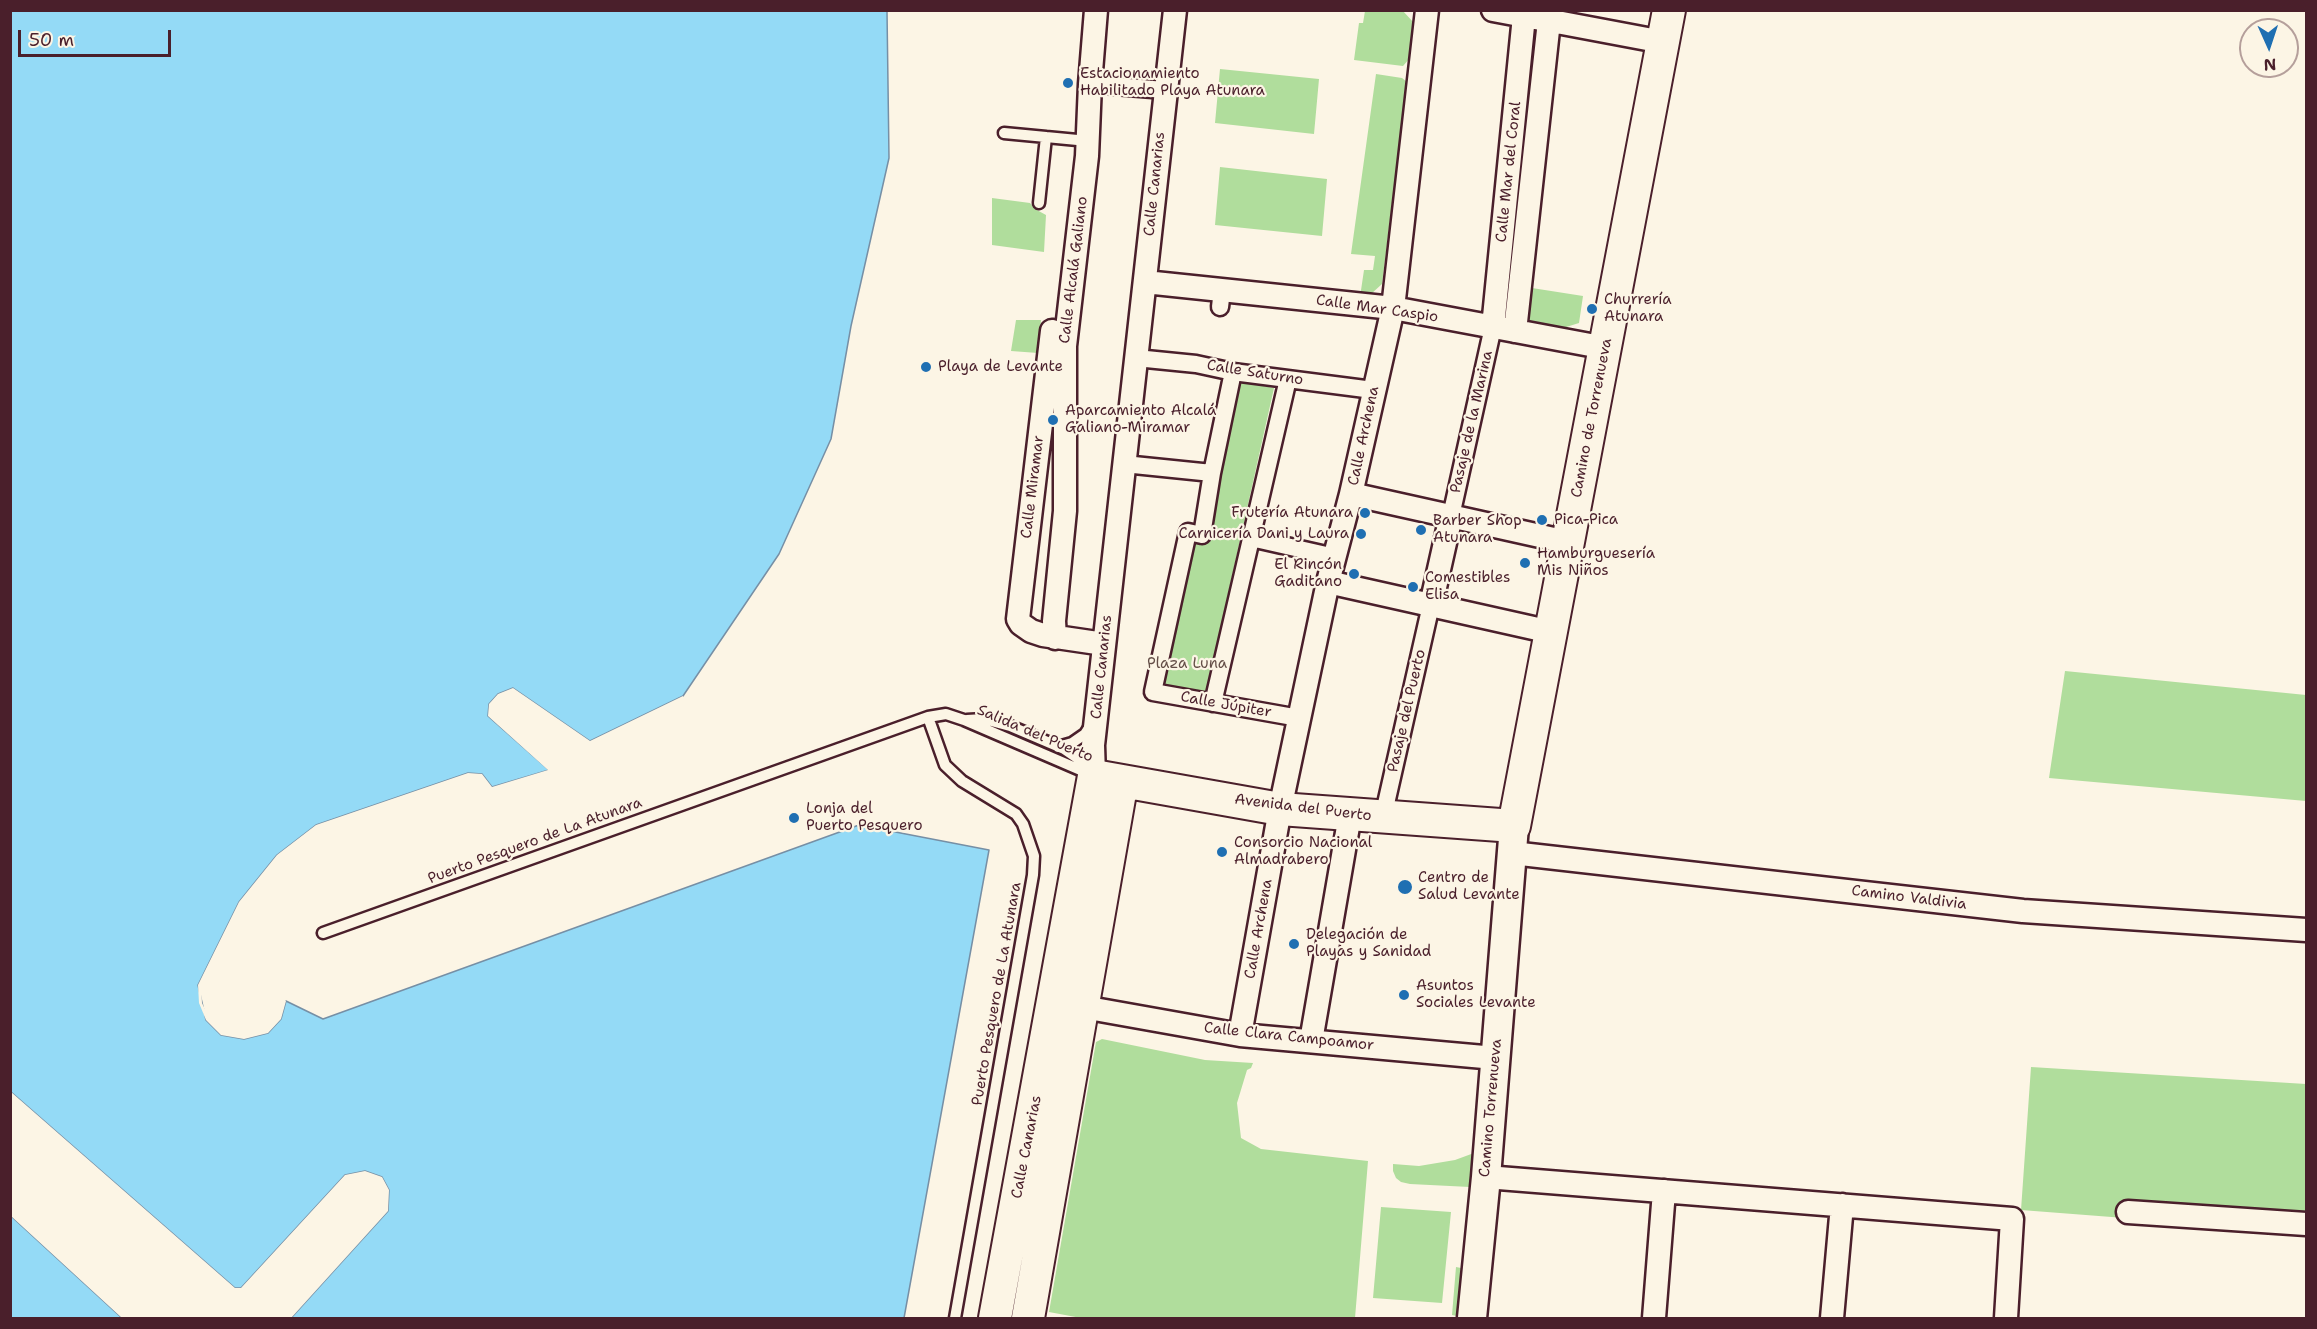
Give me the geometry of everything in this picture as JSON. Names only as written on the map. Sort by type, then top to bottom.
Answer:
[{"type":"main road","name":"Camino de Torrenueva","points":[[1513,839],[1567,542],[1669,10]]},
{"type":"main road","name":"Avenida del Puerto","points":[[1108,778],[1280,808],[1383,818],[1513,839]]},
{"type":"main road","name":"Calle Canarias","points":[[1028,1318],[1083,1007],[1108,778]]},
{"type":"main road","name":"Calle Canarias","points":[[995,1318],[1108,778]]},
{"type":"street","name":"Calle Alcalá Galiano","points":[[1055,638],[1054,621],[1065,511],[1065,346],[1088,141],[1096,10]]},
{"type":"street","name":"Calle Canarias","points":[[1108,778],[1093,745],[1175,10]]},
{"type":"street","name":"Calle Archena","points":[[1240,1035],[1280,808],[1328,582],[1351,494],[1393,308],[1427,10]]},
{"type":"street","points":[[1493,10],[1663,42]]},
{"type":"street","name":"Calle Mar del Coral","points":[[1504,329],[1524,16]]},
{"type":"street","name":"Calle Mar del Coral","points":[[1504,329],[1549,21]]},
{"type":"street","points":[[1090,84],[1165,90]]},
{"type":"street","name":"Calle Miramar","points":[[1078,236],[1072,236],[1066,241],[1061,255],[1018,615],[1021,624],[1030,631],[1055,638],[1104,644]]},
{"type":"street","name":"Calle Mar Caspio","points":[[1145,282],[1221,299],[1393,308],[1606,348]]},
{"type":"street","name":"Pasaje de la Marina","points":[[1451,516],[1504,329]]},
{"type":"street","name":"Calle Saturno","points":[[1136,358],[1196,364],[1233,372],[1373,390]]},
{"type":"street","points":[[1124,464],[1212,472],[1233,372]]},
{"type":"street","points":[[1213,703],[1288,379]]},
{"type":"street","name":"Calle Júpiter","points":[[1212,472],[1202,535],[1188,532],[1154,692],[1299,718]]},
{"type":"street","points":[[1351,494],[1567,542]]},
{"type":"street","points":[[1431,605],[1451,516]]},
{"type":"street","points":[[1251,538],[1335,557]]},
{"type":"street","points":[[1328,582],[1551,632]]},
{"type":"street","name":"Pasaje del Puerto","points":[[1383,818],[1431,605]]},
{"type":"street","points":[[1311,1041],[1350,815]]},
{"type":"street","name":"Camino Valdivia","points":[[1513,839],[2023,911],[2307,930]]},
{"type":"street","name":"Camino Torrenueva","points":[[1472,1318],[1486,1177],[1513,839]]},
{"type":"street","name":"Calle Clara Campoamor","points":[[1083,1007],[1240,1035],[1495,1058]]},
{"type":"street","points":[[1486,1177],[2012,1218],[2006,1318]]},
{"type":"street","points":[[1654,1318],[1664,1191]]},
{"type":"street","points":[[1832,1318],[1842,1205]]},
{"type":"street","points":[[2128,1212],[2307,1224]]},
{"type":"lane","points":[[1004,133],[1088,141]]},
{"type":"lane","points":[[1039,203],[1046,137]]},
{"type":"lane","name":"Puerto Pesquero de La Atunara","points":[[322,933],[928,717],[946,714],[964,720]]},
{"type":"lane","name":"Puerto Pesquero de La Atunara","points":[[928,717],[945,765],[962,781],[1016,814],[1023,824],[1034,856],[1033,875],[955,1318]]},
{"type":"lane","points":[[1057,747],[1078,740],[1096,718]]},
{"type":"lane","points":[[964,720],[984,719],[1001,723],[1057,747],[1108,778]]},
{"type":"lane","name":"Salida del Puerto","points":[[964,720],[1108,778]]},
{"type":"green space","points":[[1365,11],[1403,11],[1414,23],[1410,58],[1403,66],[1354,60],[1359,23],[1363,23]]},
{"type":"green space","points":[[1220,69],[1319,79],[1314,134],[1215,123]]},
{"type":"green space","points":[[1376,74],[1402,78],[1407,82],[1382,284],[1371,294],[1360,297],[1364,270],[1373,270],[1375,256],[1351,254]]},
{"type":"green space","points":[[1220,167],[1327,179],[1322,236],[1215,225]]},
{"type":"green space","points":[[992,198],[1030,203],[1046,215],[1044,252],[992,245]]},
{"type":"green space","points":[[1532,288],[1583,296],[1579,323],[1563,328],[1529,321]]},
{"type":"green space","points":[[1016,320],[1041,320],[1038,353],[1011,351]]},
{"type":"green space","name":"Plaza Luna","points":[[1237,381],[1274,388],[1205,697],[1157,686],[1191,538],[1205,541]]},
{"type":"green space","points":[[2065,671],[2306,695],[2306,801],[2049,778]]},
{"type":"green space","points":[[1102,1039],[1205,1060],[1253,1063],[1247,1070],[1237,1103],[1241,1138],[1261,1149],[1368,1161],[1355,1318],[1081,1318],[1049,1312],[1096,1042]]},
{"type":"green space","points":[[2031,1067],[2306,1084],[2306,1232],[2021,1210]]},
{"type":"green space","points":[[1474,1153],[1470,1187],[1410,1184],[1401,1182],[1393,1171],[1393,1164],[1419,1166],[1455,1160]]},
{"type":"green space","points":[[1381,1207],[1451,1212],[1442,1303],[1373,1298]]},
{"type":"green space","points":[[1456,1267],[1461,1268],[1457,1316],[1452,1315]]},
{"type":"water","points":[[11,11],[887,11],[889,158],[851,326],[831,439],[779,554],[683,696],[590,741],[513,688],[498,694],[489,704],[488,716],[549,770],[492,787],[482,774],[468,773],[316,825],[277,855],[239,902],[198,985],[206,1020],[221,1035],[244,1039],[268,1033],[281,1019],[286,1001],[323,1019],[859,825],[989,850],[904,1318],[291,1318],[388,1211],[389,1190],[382,1177],[365,1171],[345,1175],[241,1288],[235,1288],[11,1092]]},
{"type":"water","points":[[11,1216],[122,1318],[11,1318]]},
{"type":"pier","points":[[513,688],[590,741],[683,696],[684,699],[590,744],[513,691],[500,696],[492,705],[491,715],[551,768],[550,772],[492,790],[480,777],[468,776],[317,827],[279,857],[242,904],[201,986],[202,1003],[209,1018],[223,1032],[244,1036],[266,1030],[278,1018],[283,1000],[286,1001],[281,1019],[268,1033],[244,1039],[221,1035],[206,1020],[199,1003],[198,985],[239,902],[277,855],[316,825],[468,773],[482,774],[492,787],[548,770],[488,716],[489,704],[498,694]]},
{"type":"pier","points":[[11,1092],[235,1288],[241,1288],[345,1175],[365,1171],[382,1177],[389,1190],[388,1211],[291,1318],[288,1318],[385,1210],[386,1190],[380,1180],[365,1174],[346,1178],[244,1290],[234,1291],[10,1096]]},
{"type":"pier","points":[[10,1213],[124,1316],[125,1318],[122,1318]]},
{"type":"place","name":"Estacionamiento Habilitado Playa Atunara","points":[[1068,83]]},
{"type":"place","name":"Churrería Atunara","points":[[1592,309]]},
{"type":"place","name":"Playa de Levante","points":[[926,367]]},
{"type":"place","name":"Aparcamiento Alcalá Galiano-Miramar","points":[[1053,420]]},
{"type":"place","name":"Frutería Atunara","points":[[1365,513]]},
{"type":"place","name":"Pica-Pica","points":[[1542,520]]},
{"type":"place","name":"Barber Shop Atunara","points":[[1421,530]]},
{"type":"place","name":"Carnicería Dani y Laura","points":[[1361,534]]},
{"type":"place","name":"Hamburguesería Mis Niños","points":[[1525,563]]},
{"type":"place","name":"El Rincón Gaditano","points":[[1354,574]]},
{"type":"place","name":"Comestibles Elisa","points":[[1413,587]]},
{"type":"place","name":"Lonja del Puerto Pesquero","points":[[794,818]]},
{"type":"place","name":"Consorcio Nacional Almadrabero","points":[[1222,852]]},
{"type":"place","name":"Centro de Salud Levante","points":[[1405,887]]},
{"type":"place","name":"Delegación de Playas y Sanidad","points":[[1294,944]]},
{"type":"place","name":"Asuntos Sociales Levante","points":[[1404,995]]}]
